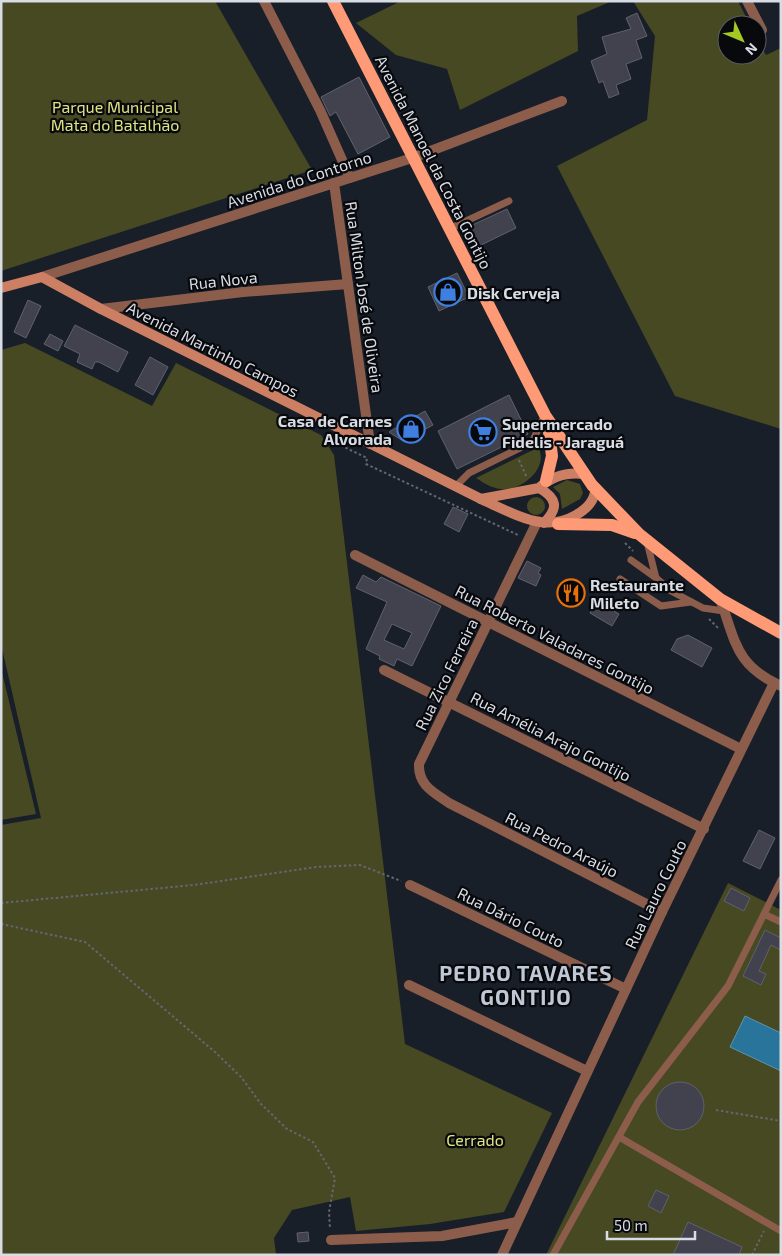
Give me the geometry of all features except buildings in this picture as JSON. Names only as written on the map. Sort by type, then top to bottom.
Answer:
[{"type":"main road","name":"Avenida Manoel da Costa Gontijo","points":[[334,1],[412,158],[545,414],[584,474],[616,512],[643,537]]},
{"type":"main road","points":[[1,288],[42,277]]},
{"type":"main road","name":"Avenida Martinho Campos","points":[[42,277],[100,309],[480,499],[541,523],[558,524]]},
{"type":"main road","points":[[539,486],[552,456],[550,432],[545,414]]},
{"type":"main road","points":[[480,499],[539,486],[567,473],[584,474]]},
{"type":"main road","points":[[539,486],[551,497],[554,509],[541,523]]},
{"type":"main road","points":[[558,524],[586,510],[592,502],[596,488]]},
{"type":"main road","points":[[558,524],[612,525],[643,537],[722,605],[781,633]]},
{"type":"street","points":[[747,1],[754,15]]},
{"type":"street","points":[[266,2],[320,110],[350,178]]},
{"type":"street","name":"Avenida do Contorno","points":[[42,277],[412,158],[562,101]]},
{"type":"street","name":"Rua Milton José de Oliveira","points":[[334,183],[370,444]]},
{"type":"street","name":"Rua Nova","points":[[100,309],[243,292],[348,284]]},
{"type":"street","name":"Rua Zico Ferreira","points":[[449,803],[421,781],[418,774],[419,764],[488,622],[541,523]]},
{"type":"street","name":"Rua Roberto Valadares Gontijo","points":[[355,556],[742,749]]},
{"type":"street","points":[[722,605],[740,656],[762,678],[777,685]]},
{"type":"street","name":"Rua Amélia Arajo Gontijo","points":[[384,670],[704,829]]},
{"type":"street","name":"Rua Lauro Couto","points":[[502,1255],[662,912],[742,749],[777,685]]},
{"type":"street","name":"Rua Pedro Araújo","points":[[449,803],[662,912]]},
{"type":"street","name":"Rua Dário Couto","points":[[410,885],[626,989]]},
{"type":"street","points":[[409,985],[587,1071]]},
{"type":"street","points":[[331,1240],[442,1236],[517,1222]]},
{"type":"lane","points":[[449,229],[509,201]]},
{"type":"lane","points":[[456,487],[469,473],[532,442],[545,414]]},
{"type":"lane","points":[[643,537],[656,578]]},
{"type":"lane","points":[[631,560],[671,590],[703,608],[722,605]]},
{"type":"lane","points":[[620,579],[661,606],[692,602]]},
{"type":"lane","points":[[553,1255],[638,1102],[655,1078],[724,993],[781,880]]},
{"type":"lane","points":[[764,914],[781,922]]},
{"type":"lane","points":[[619,1137],[781,1231]]},
{"type":"path","points":[[508,437],[515,451],[539,486]]},
{"type":"path","points":[[1,902],[194,886],[316,867],[360,865],[410,885]]},
{"type":"path","points":[[1,924],[85,942],[215,1052],[241,1077],[261,1104],[287,1129],[313,1142],[335,1178],[329,1212],[331,1240]]},
{"type":"path","points":[[716,1110],[781,1121]]},
{"type":"path","points":[[752,1255],[767,1224]]},
{"type":"green space","name":"Parque Municipal Mata do Batalhão","points":[[1,1],[215,1],[312,170],[1,271]]},
{"type":"green space","points":[[401,1],[612,1],[577,16],[578,51],[460,110],[447,69],[396,55],[356,23]]},
{"type":"green space","points":[[633,1],[738,1],[745,15],[717,15],[717,65],[767,65],[767,55],[781,48],[781,429],[675,396],[557,166],[647,120],[655,36]]},
{"type":"green space","name":"Cerrado","points":[[25,343],[152,406],[176,363],[321,435],[334,455],[405,1044],[552,1113],[504,1212],[430,1224],[356,1231],[350,1197],[292,1210],[274,1238],[276,1255],[1,1255],[1,825],[41,818],[1,644],[1,350]]},
{"type":"green space","points":[[539,447],[541,459],[538,469],[519,486],[507,489],[497,488],[476,478]]},
{"type":"green space","points":[[567,480],[580,484],[583,493],[580,499],[562,509],[560,494],[553,487]]},
{"type":"green space","points":[[536,497],[542,500],[545,506],[542,512],[536,515],[530,512],[527,506],[530,500]]},
{"type":"green space","points":[[1,668],[36,814],[1,820]]},
{"type":"green space","points":[[728,883],[781,910],[781,1255],[546,1255]]},
{"type":"water","points":[[745,1016],[781,1033],[781,1071],[730,1047]]},
{"type":"place","name":"Disk Cerveja","points":[[448,292]]},
{"type":"place","name":"Casa de Carnes Alvorada","points":[[411,429]]},
{"type":"place","name":"Supermercado Fidelis - Jaraguá","points":[[483,432]]},
{"type":"place","name":"Restaurante Mileto","points":[[571,593]]},
{"type":"district","name":"PEDRO TAVARES GONTIJO","points":[[526,984]]}]
